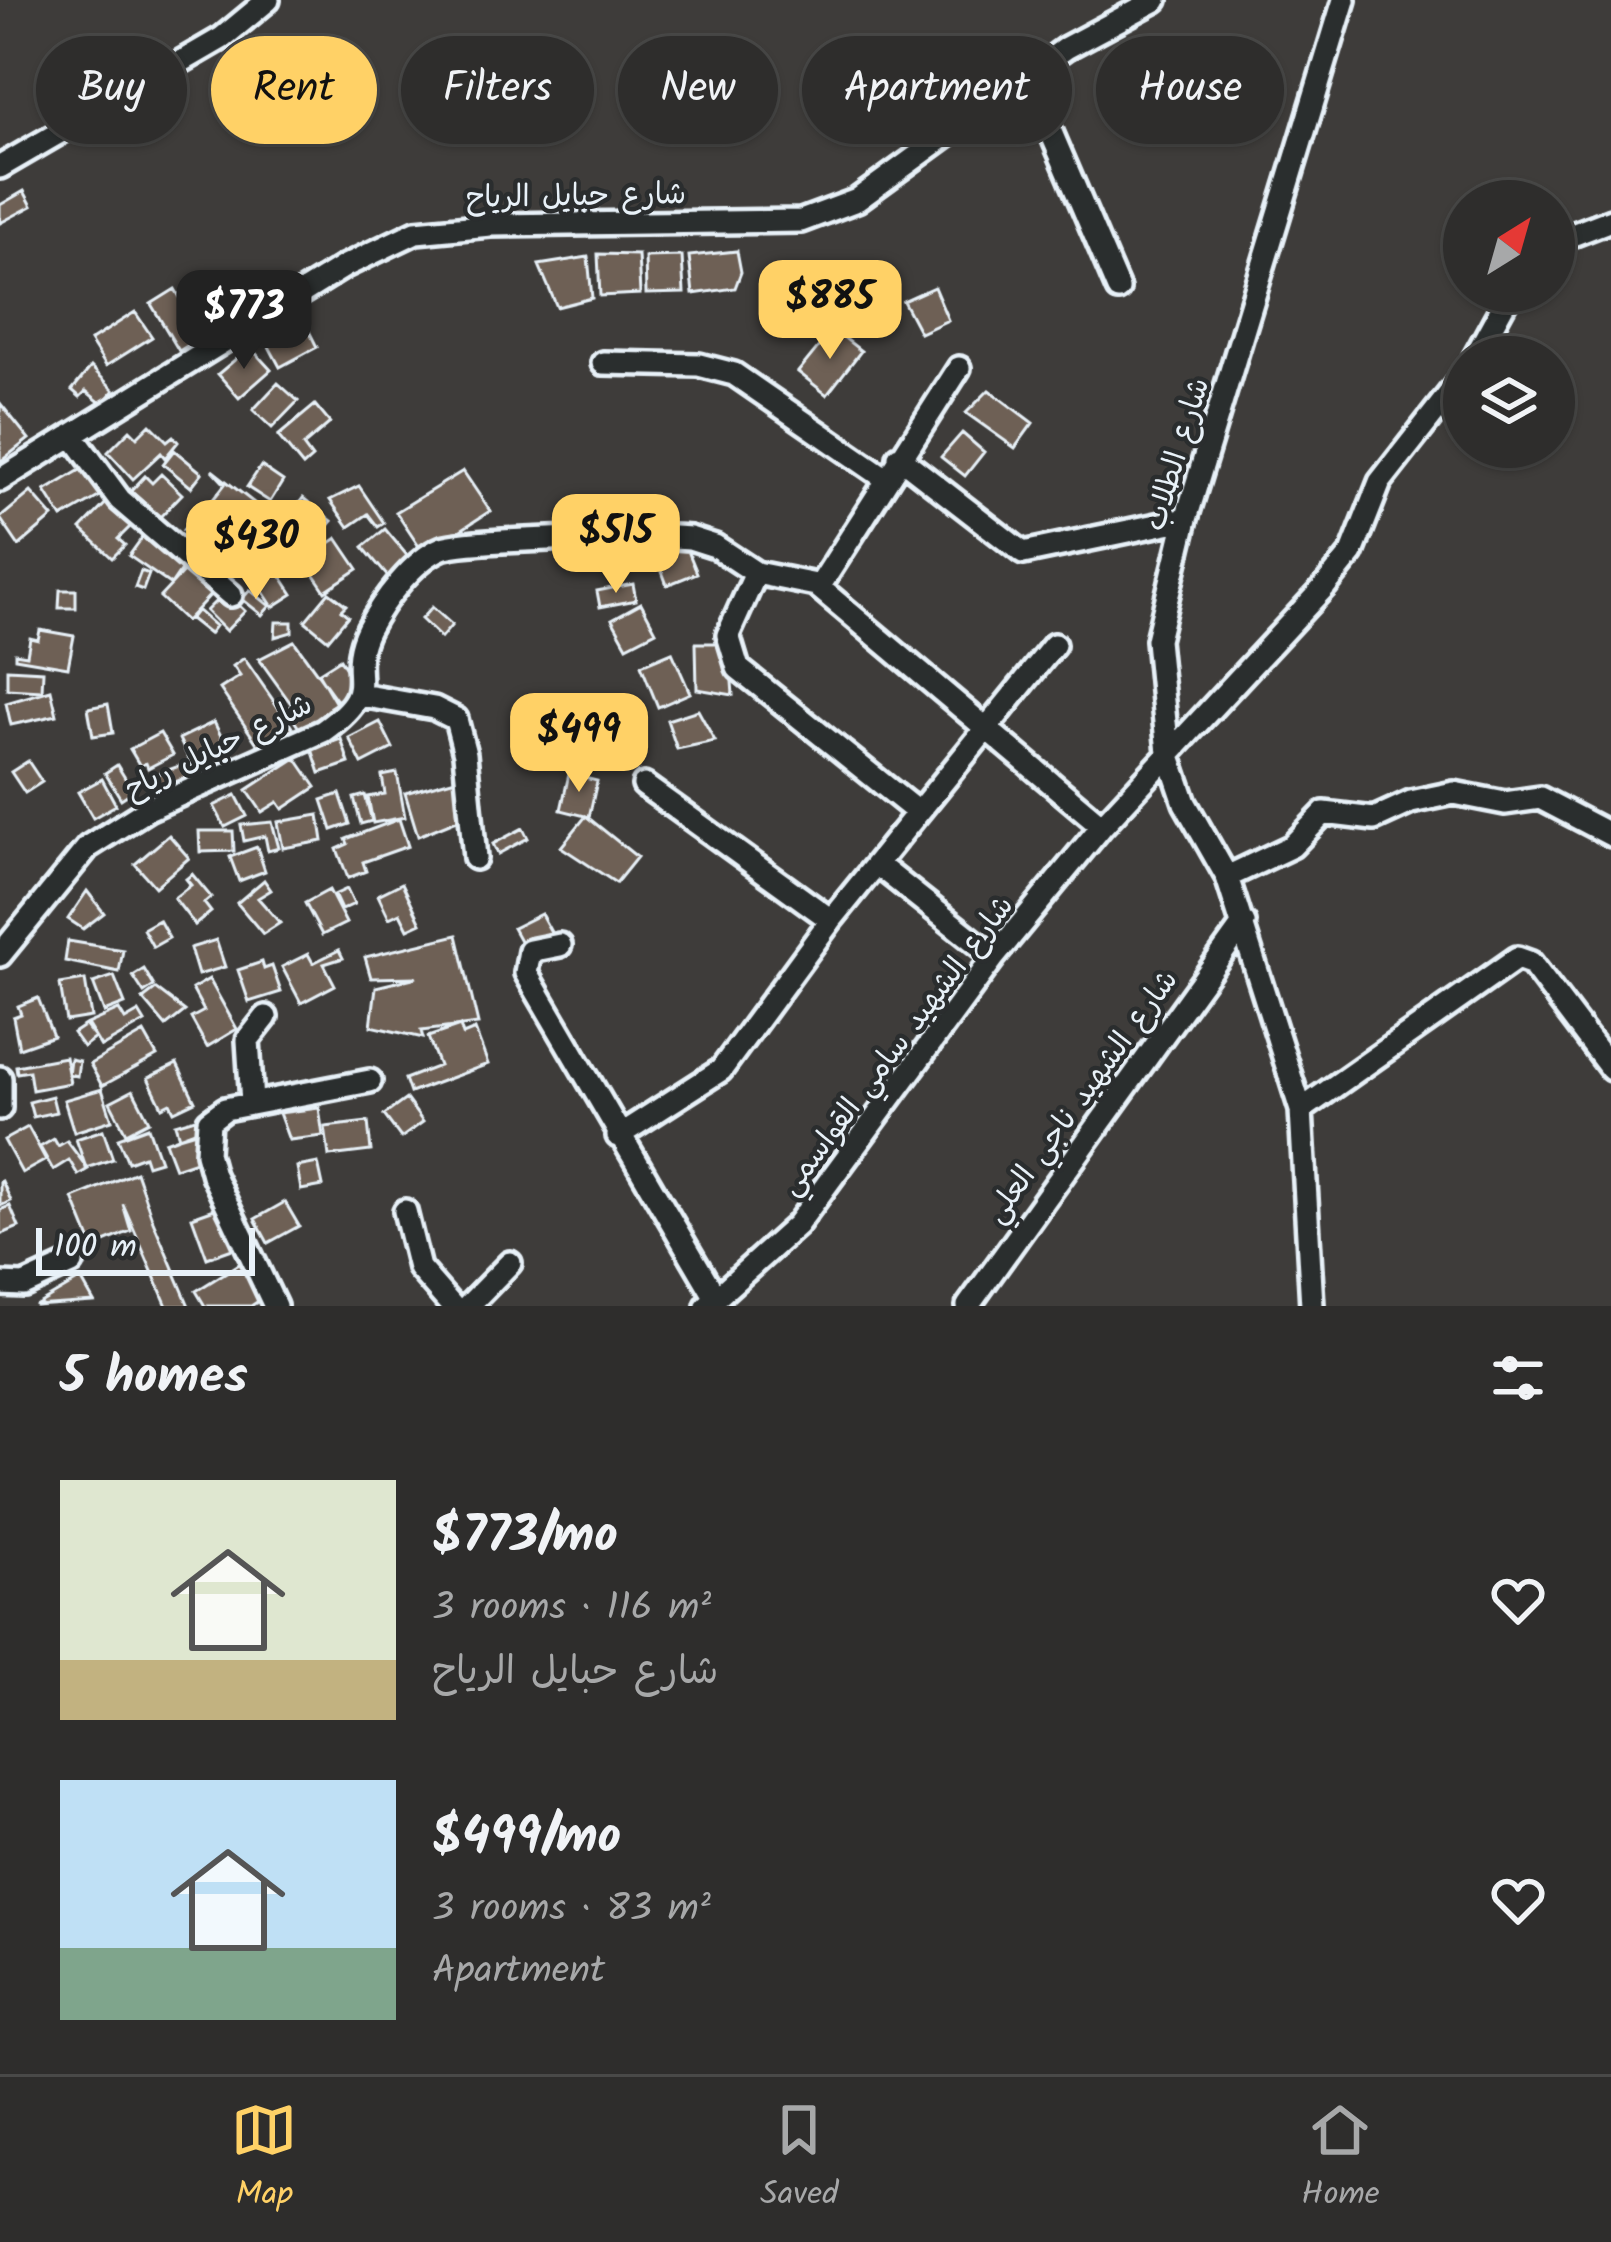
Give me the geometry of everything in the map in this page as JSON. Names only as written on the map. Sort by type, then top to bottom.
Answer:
[{"type":"street","points":[[0,166],[222,38],[268,0]]},
{"type":"street","name":"شارع حبايل الرياح","points":[[1072,45],[1156,0]]},
{"type":"street","name":"شارع الطلاب","points":[[1312,1306],[1301,1110],[1244,923],[1227,878],[1185,803],[1168,753],[1157,640],[1186,519],[1344,0]]},
{"type":"street","name":"شارع حبايل الرياح","points":[[0,480],[345,266],[416,232],[490,225],[801,221],[857,200],[934,144]]},
{"type":"street","points":[[1056,144],[1118,289]]},
{"type":"street","points":[[1575,234],[1611,220]]},
{"type":"street","points":[[603,363],[711,366],[734,374],[885,478]]},
{"type":"street","points":[[819,587],[959,368]]},
{"type":"street","name":"شارع الشهيد سامي القواسمي","points":[[711,1302],[797,1225],[994,957],[1102,826],[1326,586],[1352,553],[1380,482],[1443,402]]},
{"type":"street","points":[[72,435],[120,500],[231,595]]},
{"type":"street","points":[[899,457],[1023,553],[1186,519]]},
{"type":"street","points":[[475,858],[465,754],[455,719],[434,708],[361,695],[364,637],[376,615],[422,560],[454,544],[690,538],[715,546],[757,573],[819,587],[986,723],[1102,826]]},
{"type":"street","points":[[757,573],[728,635],[737,668],[916,811]]},
{"type":"street","points":[[618,1136],[721,1070],[830,920],[1054,645]]},
{"type":"street","name":"شارع حبايل رياح","points":[[0,955],[88,848],[148,809],[323,731],[357,705],[361,695]]},
{"type":"street","points":[[644,785],[830,920]]},
{"type":"street","points":[[1227,878],[1292,846],[1327,812],[1374,819],[1412,802],[1454,793],[1505,803],[1548,799],[1611,835]]},
{"type":"street","points":[[878,865],[994,957]]},
{"type":"street","name":"شارع الشهيد ناجي العلي","points":[[968,1306],[1244,923]]},
{"type":"street","points":[[560,945],[530,951],[526,973],[711,1302]]},
{"type":"street","points":[[1301,1110],[1517,958],[1531,963],[1611,1069]]},
{"type":"street","points":[[252,1103],[248,1040],[266,1017]]},
{"type":"street","points":[[0,1078],[0,1108]]},
{"type":"street","points":[[275,1306],[238,1236],[207,1153],[206,1133],[214,1115],[252,1103],[370,1082]]},
{"type":"street","points":[[405,1211],[418,1268],[452,1306]]},
{"type":"street","points":[[0,1284],[24,1286],[72,1263]]},
{"type":"street","points":[[468,1306],[511,1263]]},
{"type":"building","points":[[24,191],[32,206],[0,223],[0,205]]},
{"type":"building","points":[[737,251],[741,272],[735,288],[693,294],[689,256]]},
{"type":"building","points":[[598,254],[638,255],[640,294],[600,296]]},
{"type":"building","points":[[682,256],[684,293],[646,294],[645,257]]},
{"type":"building","points":[[588,257],[592,298],[557,307],[539,265]]},
{"type":"building","points":[[934,287],[948,320],[920,333],[903,301]]},
{"type":"building","points":[[175,289],[203,336],[179,351],[151,304]]},
{"type":"building","points":[[135,312],[152,337],[106,366],[90,341]]},
{"type":"building","points":[[303,319],[317,347],[280,367],[265,339]]},
{"type":"building","points":[[833,329],[861,351],[827,395],[798,372]]},
{"type":"building","points":[[250,347],[271,370],[239,398],[218,374]]},
{"type":"building","points":[[91,367],[114,390],[102,404],[86,391],[80,397],[72,390]]},
{"type":"building","points":[[278,383],[298,401],[272,428],[253,410]]},
{"type":"building","points":[[989,390],[1033,423],[1015,448],[966,413]]},
{"type":"building","points":[[0,403],[29,439],[0,462]]},
{"type":"building","points":[[315,405],[330,423],[303,446],[312,458],[303,466],[278,436]]},
{"type":"building","points":[[150,424],[167,441],[173,436],[178,442],[165,458],[161,453],[133,479],[108,452],[130,430],[137,437]]},
{"type":"building","points":[[962,433],[984,452],[965,476],[941,457]]},
{"type":"building","points":[[174,450],[202,473],[191,487],[163,464]]},
{"type":"building","points":[[92,463],[109,491],[62,518],[45,491]]},
{"type":"building","points":[[261,466],[283,481],[270,502],[247,487]]},
{"type":"building","points":[[212,470],[263,510],[244,535],[233,527],[237,522],[211,502],[225,484]]},
{"type":"building","points":[[463,471],[490,511],[424,554],[396,512]]},
{"type":"building","points":[[161,474],[182,494],[160,517],[131,491],[145,476],[152,483]]},
{"type":"building","points":[[359,486],[384,523],[378,527],[368,514],[349,527],[330,500]]},
{"type":"building","points":[[31,492],[53,517],[19,546],[0,518]]},
{"type":"building","points":[[113,496],[139,518],[118,539],[125,545],[112,558],[81,529]]},
{"type":"building","points":[[303,498],[332,521],[314,542],[286,520]]},
{"type":"building","points":[[200,509],[220,525],[203,546],[183,530]]},
{"type":"building","points":[[385,529],[415,565],[393,583],[363,547]]},
{"type":"building","points":[[240,533],[264,550],[250,569],[226,552]]},
{"type":"building","points":[[144,535],[186,563],[171,585],[129,556]]},
{"type":"building","points":[[337,538],[358,569],[325,591],[304,560]]},
{"type":"building","points":[[686,546],[697,573],[667,585],[657,558]]},
{"type":"building","points":[[272,562],[293,594],[273,607],[260,587],[267,582],[259,570]]},
{"type":"building","points":[[187,568],[213,592],[186,621],[160,597]]},
{"type":"building","points":[[141,571],[149,574],[143,590],[135,587]]},
{"type":"building","points":[[633,584],[636,600],[600,607],[597,591]]},
{"type":"building","points":[[60,590],[76,590],[76,608],[59,608]]},
{"type":"building","points":[[250,590],[270,606],[262,615],[242,599]]},
{"type":"building","points":[[225,592],[245,611],[226,631],[206,611]]},
{"type":"building","points":[[329,592],[346,605],[341,610],[348,616],[328,640],[305,621]]},
{"type":"building","points":[[641,603],[656,631],[627,646],[612,619]]},
{"type":"building","points":[[432,607],[452,625],[441,638],[421,619]]},
{"type":"building","points":[[197,610],[215,626],[209,634],[190,619]]},
{"type":"building","points":[[276,622],[292,622],[292,632],[275,637]]},
{"type":"building","points":[[40,630],[74,636],[68,667],[15,658],[15,653],[27,655],[30,638],[38,640]]},
{"type":"building","points":[[294,641],[338,702],[330,707],[337,717],[304,735],[286,709],[292,705],[259,659]]},
{"type":"building","points":[[696,643],[729,643],[733,695],[697,689]]},
{"type":"building","points":[[672,652],[690,693],[658,707],[641,665]]},
{"type":"building","points":[[244,658],[293,729],[262,751],[220,689],[240,676],[233,666]]},
{"type":"building","points":[[340,659],[357,688],[335,702],[318,673]]},
{"type":"building","points":[[7,669],[43,671],[42,691],[7,689]]},
{"type":"building","points":[[51,690],[57,715],[11,725],[6,703]]},
{"type":"building","points":[[108,704],[113,733],[93,736],[88,708]]},
{"type":"building","points":[[698,710],[715,741],[677,749],[667,720]]},
{"type":"building","points":[[214,722],[234,762],[199,780],[179,739]]},
{"type":"building","points":[[380,722],[393,748],[362,764],[349,738]]},
{"type":"building","points":[[160,733],[173,755],[148,768],[146,763],[140,766],[130,749]]},
{"type":"building","points":[[341,739],[349,763],[320,773],[312,749]]},
{"type":"building","points":[[296,758],[316,787],[283,809],[278,802],[262,812],[247,790]]},
{"type":"building","points":[[28,761],[42,782],[25,793],[11,772]]},
{"type":"building","points":[[117,765],[133,791],[121,799],[105,773]]},
{"type":"building","points":[[182,765],[190,778],[162,794],[151,776]]},
{"type":"building","points":[[397,773],[405,817],[373,823],[368,797],[385,794],[382,776]]},
{"type":"building","points":[[569,774],[597,781],[589,817],[561,810]]},
{"type":"building","points":[[463,777],[467,816],[418,836],[405,793]]},
{"type":"building","points":[[102,779],[116,805],[93,818],[78,792]]},
{"type":"building","points":[[340,794],[350,824],[332,830],[322,800]]},
{"type":"building","points":[[236,795],[247,816],[225,827],[214,806]]},
{"type":"building","points":[[365,795],[372,821],[361,824],[354,798]]},
{"type":"building","points":[[319,815],[323,841],[283,848],[278,822]]},
{"type":"building","points":[[586,816],[637,857],[616,883],[561,847]]},
{"type":"building","points":[[399,819],[408,846],[363,862],[366,871],[348,878],[337,849],[348,844],[346,839]]},
{"type":"building","points":[[272,822],[279,848],[268,851],[265,836],[244,841],[241,825]]},
{"type":"building","points":[[523,828],[528,838],[498,854],[493,844]]},
{"type":"building","points":[[199,831],[233,831],[234,851],[200,852]]},
{"type":"building","points":[[169,835],[189,858],[155,887],[135,864]]},
{"type":"building","points":[[257,847],[265,871],[239,881],[230,857]]},
{"type":"building","points":[[192,874],[211,897],[204,903],[211,912],[195,925],[174,898],[191,885],[186,879]]},
{"type":"building","points":[[264,880],[271,890],[258,898],[280,923],[263,934],[237,903]]},
{"type":"building","points":[[402,883],[421,923],[408,929],[400,913],[389,918],[378,895]]},
{"type":"building","points":[[347,889],[354,904],[341,910],[334,895]]},
{"type":"building","points":[[329,890],[346,923],[322,935],[305,903]]},
{"type":"building","points":[[87,891],[104,913],[83,929],[68,919]]},
{"type":"building","points":[[541,914],[551,932],[523,946],[513,928]]},
{"type":"building","points":[[159,920],[169,938],[153,947],[143,929]]},
{"type":"building","points":[[457,935],[478,1024],[421,1031],[423,1038],[371,1026],[376,987],[417,977],[371,978],[365,957]]},
{"type":"building","points":[[216,940],[225,967],[198,975],[190,948]]},
{"type":"building","points":[[68,941],[123,950],[119,972],[65,961]]},
{"type":"building","points":[[339,950],[343,958],[324,964],[335,985],[301,1003],[282,967],[308,954],[313,963]]},
{"type":"building","points":[[262,962],[264,969],[272,966],[281,992],[249,1002],[238,970]]},
{"type":"building","points":[[144,969],[154,986],[144,993],[133,976]]},
{"type":"building","points":[[114,976],[125,1004],[104,1012],[93,983]]},
{"type":"building","points":[[209,979],[237,1029],[207,1047],[191,1018],[204,1011],[192,989]]},
{"type":"building","points":[[85,980],[91,1017],[66,1021],[60,984]]},
{"type":"building","points":[[156,989],[185,1011],[166,1026],[143,999]]},
{"type":"building","points":[[38,998],[53,1036],[19,1048],[13,1017],[21,1014],[18,1006]]},
{"type":"building","points":[[119,1010],[125,1020],[139,1012],[145,1022],[101,1047],[87,1024]]},
{"type":"building","points":[[85,1025],[95,1038],[83,1047],[73,1033]]},
{"type":"building","points":[[460,1026],[463,1035],[475,1030],[488,1064],[410,1093],[405,1079],[439,1066],[428,1037]]},
{"type":"building","points":[[144,1033],[157,1056],[102,1086],[90,1064]]},
{"type":"building","points":[[65,1057],[70,1083],[32,1090],[29,1071],[17,1073],[16,1066]]},
{"type":"building","points":[[70,1059],[79,1061],[77,1076],[68,1074]]},
{"type":"building","points":[[177,1064],[195,1101],[174,1111],[170,1103],[162,1107],[148,1078]]},
{"type":"building","points":[[102,1089],[112,1120],[74,1132],[64,1100]]},
{"type":"building","points":[[133,1090],[149,1121],[126,1133],[110,1102]]},
{"type":"building","points":[[52,1096],[56,1112],[33,1117],[29,1102]]},
{"type":"building","points":[[406,1099],[423,1122],[401,1138],[384,1115]]},
{"type":"building","points":[[319,1108],[323,1136],[289,1140],[279,1113]]},
{"type":"building","points":[[195,1118],[199,1131],[179,1137],[175,1124]]},
{"type":"building","points":[[368,1122],[371,1151],[329,1156],[325,1127]]},
{"type":"building","points":[[28,1127],[46,1160],[22,1173],[4,1140]]},
{"type":"building","points":[[148,1127],[160,1161],[147,1165],[144,1156],[128,1162],[118,1138]]},
{"type":"building","points":[[103,1130],[113,1159],[86,1168],[76,1139]]},
{"type":"building","points":[[195,1131],[205,1158],[175,1168],[165,1142]]},
{"type":"building","points":[[54,1139],[58,1146],[67,1141],[88,1169],[78,1175],[69,1160],[53,1170],[40,1147]]},
{"type":"building","points":[[318,1163],[323,1186],[301,1190],[297,1167]]},
{"type":"building","points":[[136,1172],[189,1306],[167,1306],[123,1204],[131,1231],[93,1247],[73,1198]]},
{"type":"building","points":[[0,1182],[11,1201],[0,1206]]},
{"type":"building","points":[[285,1202],[299,1226],[268,1243],[255,1219]]},
{"type":"building","points":[[10,1206],[19,1227],[0,1235],[0,1210]]},
{"type":"building","points":[[223,1206],[238,1247],[207,1258],[192,1217]]},
{"type":"building","points":[[244,1261],[266,1296],[251,1306],[205,1306],[196,1291]]},
{"type":"building","points":[[81,1279],[94,1302],[35,1306]]}]
